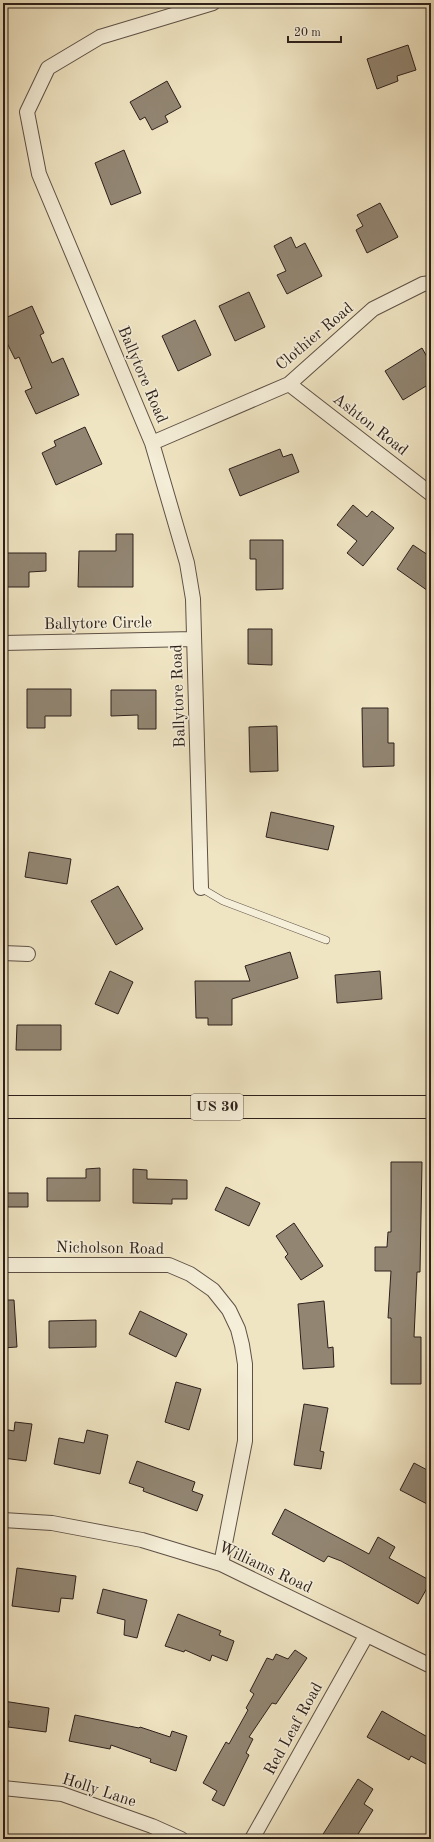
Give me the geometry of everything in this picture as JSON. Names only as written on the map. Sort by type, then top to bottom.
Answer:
[{"type":"highway","name":"US 30","points":[[3,1106],[431,1108]]},
{"type":"street","name":"Ballytore Road","points":[[201,888],[193,598],[187,562],[152,443],[39,174],[27,112],[48,68],[100,37],[213,3]]},
{"type":"street","name":"Clothier Road","points":[[152,443],[289,384],[373,309],[423,284],[431,283]]},
{"type":"street","name":"Ashton Road","points":[[289,384],[431,494]]},
{"type":"street","name":"Ballytore Circle","points":[[3,643],[194,639]]},
{"type":"street","points":[[3,953],[28,954]]},
{"type":"street","name":"Nicholson Road","points":[[3,1265],[169,1265],[190,1274],[213,1290],[229,1310],[238,1328],[245,1364],[245,1441],[221,1564]]},
{"type":"street","name":"Williams Road","points":[[3,1520],[52,1522],[142,1540],[221,1564],[366,1636],[431,1666]]},
{"type":"street","name":"Red Leaf Road","points":[[252,1839],[366,1636]]},
{"type":"street","name":"Holly Lane","points":[[3,1788],[62,1794],[152,1826],[181,1839]]},
{"type":"lane","points":[[201,888],[223,901],[326,940]]},
{"type":"building","points":[[408,45],[416,70],[397,76],[398,81],[377,89],[367,59]]},
{"type":"building","points":[[167,81],[181,107],[165,116],[168,122],[152,130],[145,117],[140,120],[130,102]]},
{"type":"building","points":[[124,150],[141,193],[111,205],[95,163]]},
{"type":"building","points":[[380,203],[398,237],[367,253],[356,230],[363,226],[357,215]]},
{"type":"building","points":[[291,237],[296,248],[305,243],[322,276],[287,294],[277,275],[286,271],[274,246]]},
{"type":"building","points":[[249,292],[265,327],[235,341],[219,306]]},
{"type":"building","points":[[32,306],[44,333],[40,335],[52,363],[63,358],[79,395],[36,414],[25,391],[32,388],[19,357],[15,359],[7,343],[3,345],[3,319]]},
{"type":"building","points":[[195,320],[211,355],[178,371],[162,336]]},
{"type":"building","points":[[422,348],[431,364],[431,383],[403,400],[385,371]]},
{"type":"building","points":[[85,427],[102,464],[56,485],[42,453],[56,446],[54,441]]},
{"type":"building","points":[[280,449],[283,457],[292,454],[299,472],[240,496],[229,469]]},
{"type":"building","points":[[353,505],[367,517],[372,511],[394,528],[363,566],[347,553],[357,541],[337,525]]},
{"type":"building","points":[[116,534],[133,534],[133,587],[78,587],[79,551],[116,551]]},
{"type":"building","points":[[250,540],[283,540],[283,589],[256,590],[256,559],[250,559]]},
{"type":"building","points":[[413,545],[431,557],[431,593],[397,569]]},
{"type":"building","points":[[3,553],[46,553],[46,571],[29,572],[29,587],[3,587]]},
{"type":"building","points":[[248,629],[272,629],[272,665],[248,664]]},
{"type":"building","points":[[27,689],[71,689],[71,716],[45,716],[45,728],[27,728]]},
{"type":"building","points":[[111,690],[156,690],[156,729],[138,729],[138,715],[111,716]]},
{"type":"building","points":[[362,708],[388,708],[388,743],[394,743],[394,766],[363,767]]},
{"type":"building","points":[[277,726],[278,771],[250,772],[249,727]]},
{"type":"building","points":[[271,812],[334,826],[328,850],[266,837]]},
{"type":"building","points":[[29,852],[71,859],[67,884],[25,877]]},
{"type":"building","points":[[118,886],[143,929],[116,945],[91,901]]},
{"type":"building","points":[[290,952],[298,978],[232,999],[232,1025],[208,1025],[208,1018],[196,1018],[195,981],[250,981],[245,966]]},
{"type":"building","points":[[110,971],[133,982],[118,1014],[95,1004]]},
{"type":"building","points":[[380,971],[382,999],[337,1003],[335,975]]},
{"type":"building","points":[[17,1025],[61,1025],[61,1050],[16,1050]]},
{"type":"building","points":[[391,1162],[422,1162],[420,1272],[417,1272],[414,1337],[421,1337],[421,1384],[391,1384],[391,1318],[388,1318],[391,1271],[375,1271],[375,1247],[387,1247],[388,1232],[391,1232]]},
{"type":"building","points":[[100,1168],[100,1201],[47,1201],[47,1178],[86,1178],[86,1169]]},
{"type":"building","points":[[133,1169],[147,1170],[147,1179],[187,1180],[187,1199],[172,1199],[172,1204],[133,1203]]},
{"type":"building","points":[[226,1187],[260,1203],[249,1226],[215,1210]]},
{"type":"building","points":[[3,1193],[28,1193],[28,1207],[3,1207]]},
{"type":"building","points":[[294,1223],[323,1266],[301,1280],[285,1257],[288,1254],[276,1236]]},
{"type":"building","points":[[3,1300],[14,1300],[17,1347],[3,1348]]},
{"type":"building","points":[[324,1301],[328,1348],[333,1347],[334,1367],[303,1369],[298,1304]]},
{"type":"building","points":[[140,1311],[187,1334],[176,1357],[129,1334]]},
{"type":"building","points":[[96,1320],[96,1347],[49,1348],[49,1321]]},
{"type":"building","points":[[176,1382],[201,1389],[189,1430],[165,1422]]},
{"type":"building","points":[[304,1404],[328,1408],[320,1451],[324,1452],[321,1469],[294,1465]]},
{"type":"building","points":[[15,1422],[32,1424],[26,1461],[3,1458],[3,1429],[14,1431]]},
{"type":"building","points":[[87,1430],[108,1435],[100,1474],[54,1464],[59,1438],[84,1443]]},
{"type":"building","points":[[137,1461],[195,1482],[192,1491],[203,1495],[197,1511],[143,1491],[144,1488],[129,1483]]},
{"type":"building","points":[[414,1463],[431,1472],[431,1506],[400,1490]]},
{"type":"building","points":[[285,1509],[369,1554],[378,1537],[395,1547],[389,1558],[431,1581],[418,1604],[341,1561],[328,1556],[324,1562],[272,1534]]},
{"type":"building","points":[[17,1568],[76,1576],[73,1599],[61,1598],[59,1612],[12,1606]]},
{"type":"building","points":[[103,1589],[147,1600],[137,1638],[124,1635],[125,1620],[97,1613]]},
{"type":"building","points":[[178,1614],[221,1631],[219,1635],[234,1641],[227,1661],[212,1655],[210,1661],[185,1650],[184,1652],[165,1646]]},
{"type":"building","points":[[295,1650],[307,1658],[276,1704],[272,1703],[249,1737],[253,1739],[246,1753],[249,1755],[224,1806],[212,1800],[217,1791],[203,1783],[226,1742],[229,1744],[248,1710],[246,1708],[254,1694],[250,1691],[267,1658],[273,1660],[276,1654],[288,1659]]},
{"type":"building","points":[[3,1701],[49,1708],[46,1732],[8,1727],[9,1721],[3,1720]]},
{"type":"building","points":[[382,1711],[431,1739],[431,1754],[426,1764],[411,1756],[409,1760],[367,1737]]},
{"type":"building","points":[[75,1715],[140,1727],[170,1737],[172,1731],[187,1736],[176,1771],[150,1762],[151,1759],[111,1745],[110,1749],[69,1741]]},
{"type":"building","points":[[358,1779],[373,1789],[364,1804],[373,1810],[355,1839],[320,1839]]}]
